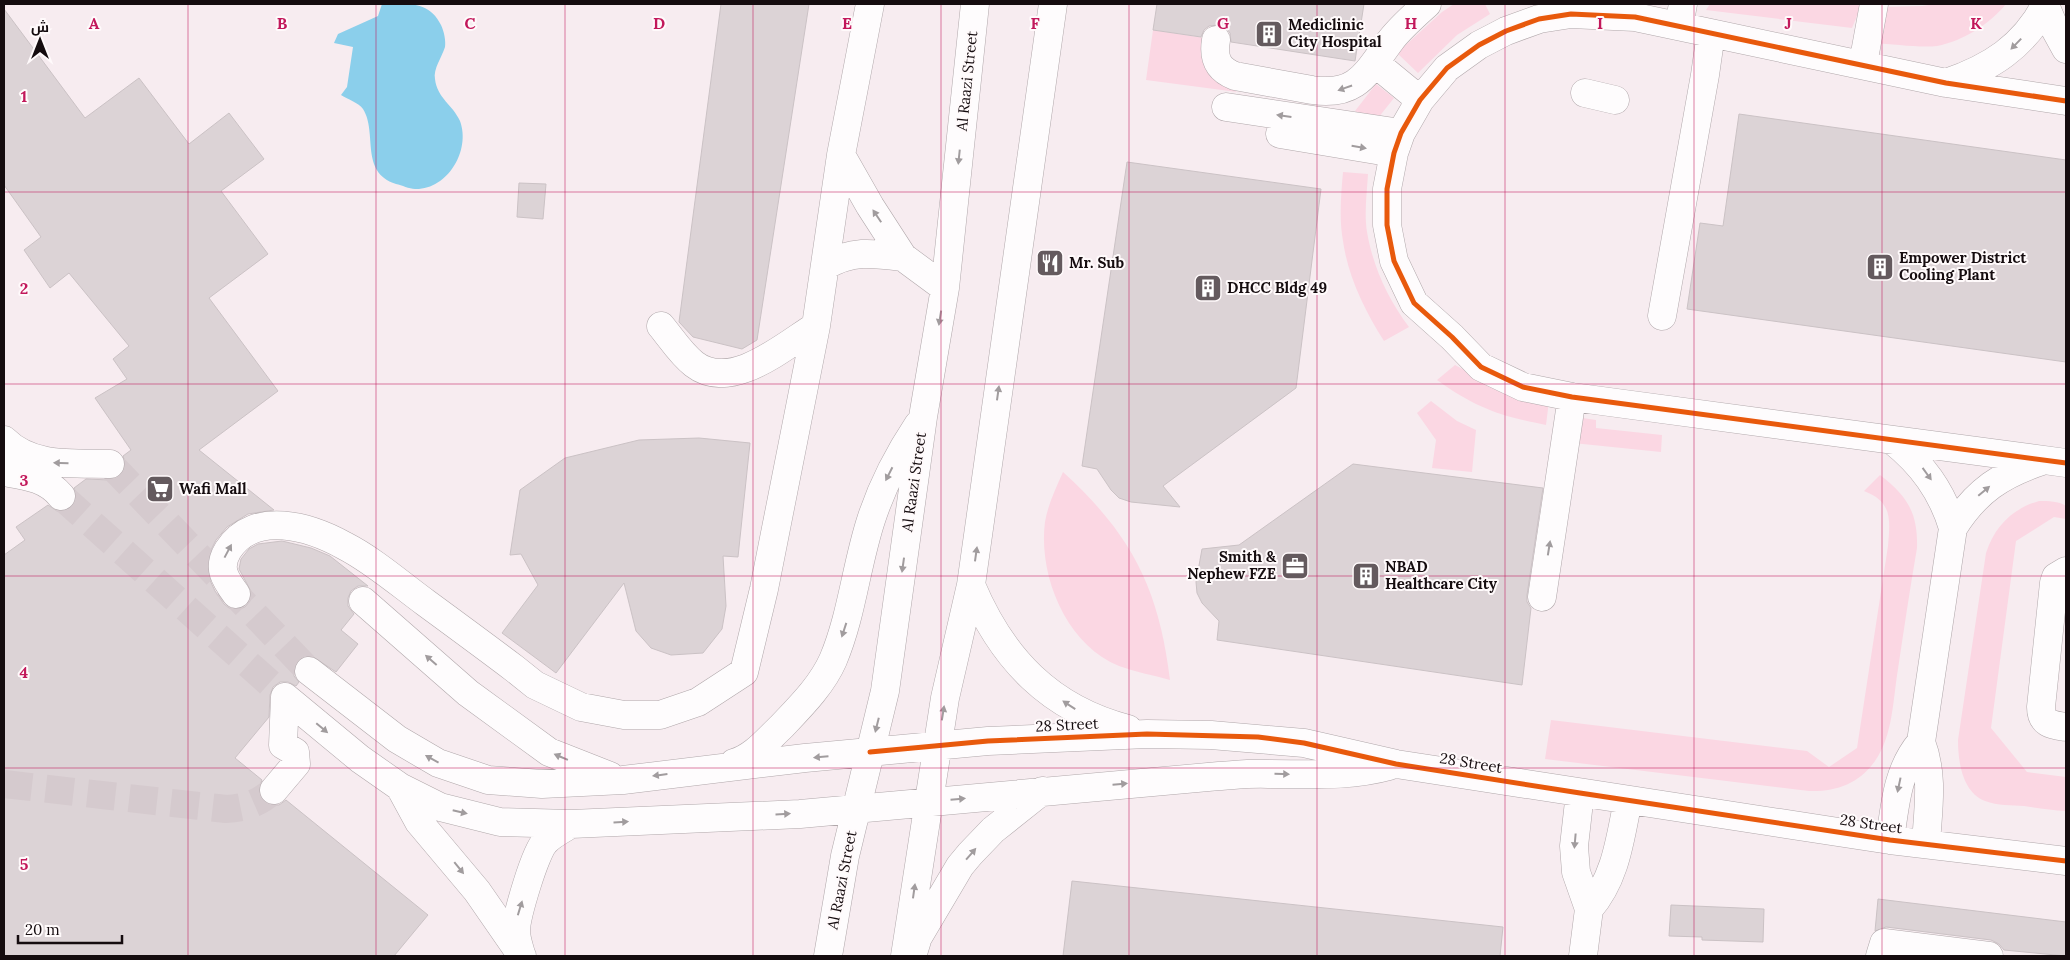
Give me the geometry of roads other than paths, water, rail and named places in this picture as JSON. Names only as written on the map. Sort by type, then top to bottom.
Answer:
[{"type":"street","points":[[236,594],[225,578],[222,569],[225,555],[234,540],[249,531],[267,524],[282,524],[329,538],[347,546],[515,669],[534,685],[581,707],[624,714],[660,715],[698,702],[744,672],[764,589],[816,326],[841,155],[870,4]]},
{"type":"street","name":"Al Raazi Street","points":[[828,956],[845,856],[885,691],[924,418],[945,288],[975,4]]},
{"type":"street","points":[[905,956],[945,698],[971,585],[1053,4]]},
{"type":"street","points":[[1216,40],[1215,59],[1219,67],[1226,73],[1323,92],[1349,87],[1360,81],[1392,38],[1427,4]]},
{"type":"street","points":[[1863,64],[1874,4]]},
{"type":"street","points":[[1946,83],[1970,75],[1994,63],[2014,46],[2031,27],[2046,4]]},
{"type":"street","points":[[2046,4],[2055,29],[2066,49]]},
{"type":"street","points":[[2056,461],[1565,396],[1523,386],[1481,367],[1452,337],[1414,303],[1394,261],[1387,225],[1387,189],[1398,143],[1420,100],[1447,68],[1479,45],[1506,30],[1539,19],[1571,14],[1635,17],[1681,15],[1711,33],[1946,83],[2066,101]]},
{"type":"street","points":[[1662,316],[1711,33]]},
{"type":"street","points":[[1375,63],[1420,100]]},
{"type":"street","points":[[1585,94],[1615,100]]},
{"type":"street","points":[[1225,116],[1398,143]]},
{"type":"street","points":[[841,155],[870,206],[903,257],[945,288]]},
{"type":"street","points":[[824,266],[839,258],[858,254],[903,257]]},
{"type":"street","points":[[660,326],[694,364],[708,372],[724,374],[740,370],[761,361],[816,326]]},
{"type":"street","points":[[1544,488],[1565,396]]},
{"type":"street","points":[[1542,597],[1565,396]]},
{"type":"street","points":[[309,671],[396,739],[438,763],[488,780],[542,784],[623,780],[718,768],[743,760],[760,749],[814,690],[832,661],[845,628],[870,522],[876,506],[885,483],[903,448],[924,418]]},
{"type":"street","points":[[4,440],[14,450],[50,463],[110,464]]},
{"type":"street","points":[[1892,440],[1924,470],[1943,500],[1953,528]]},
{"type":"street","points":[[1926,844],[1930,776],[1921,742],[1953,528],[1972,502],[1996,481],[2022,468],[2056,461]]},
{"type":"street","points":[[4,472],[28,476],[52,485],[61,496]]},
{"type":"street","points":[[2066,571],[2056,577],[2054,583],[2041,707],[2042,718],[2046,722],[2066,727]]},
{"type":"street","points":[[971,585],[982,612],[996,636],[1014,659],[1042,686],[1073,708],[1109,724],[1147,734]]},
{"type":"street","points":[[363,601],[468,693],[549,752],[594,771],[623,780]]},
{"type":"street","name":"28 Street","points":[[274,790],[296,764],[294,752],[282,745],[285,697],[360,759],[400,787],[440,807],[500,822],[571,824],[800,814],[1219,776],[1268,774],[1340,775],[1360,773],[1396,764]]},
{"type":"street","name":"28 Street","points":[[718,768],[988,741],[1147,734],[1211,734],[1295,742],[1396,764],[1890,840],[2066,861]]},
{"type":"street","points":[[1890,840],[1902,774],[1913,752],[1921,742]]},
{"type":"street","points":[[400,787],[420,822],[477,891],[521,956]]},
{"type":"street","points":[[912,956],[918,937],[960,866],[1008,817],[1042,791]]},
{"type":"street","points":[[1580,793],[1574,859],[1580,885],[1589,908],[1583,956]]},
{"type":"street","points":[[1589,908],[1598,898],[1611,875],[1628,800]]},
{"type":"street","points":[[521,956],[516,932],[518,911],[527,888],[534,859],[545,842],[571,824]]},
{"type":"street","points":[[1882,950],[1989,956]]},
{"type":"water","points":[[382,4],[408,4],[423,7],[436,17],[444,33],[445,47],[436,67],[436,86],[460,121],[463,133],[462,144],[454,167],[437,183],[427,188],[413,189],[396,184],[377,171],[371,151],[367,119],[363,109],[341,95],[347,87],[353,47],[334,43],[338,34],[378,16]]},
{"type":"tunnel","points":[[110,464],[309,671]]},
{"type":"tunnel","points":[[61,496],[285,697]]},
{"type":"tunnel","points":[[4,784],[226,809],[252,804],[274,790]]},
{"type":"place","name":"Mediclinic City Hospital","points":[[1269,34]]},
{"type":"place","name":"Mr. Sub","points":[[1050,263]]},
{"type":"place","name":"Empower District Cooling Plant","points":[[1880,267]]},
{"type":"place","name":"DHCC Bldg 49","points":[[1208,288]]},
{"type":"place","name":"Wafi Mall","points":[[160,489]]},
{"type":"place","name":"Smith & Nephew FZE","points":[[1295,566]]},
{"type":"place","name":"NBAD Healthcare City","points":[[1366,576]]}]
